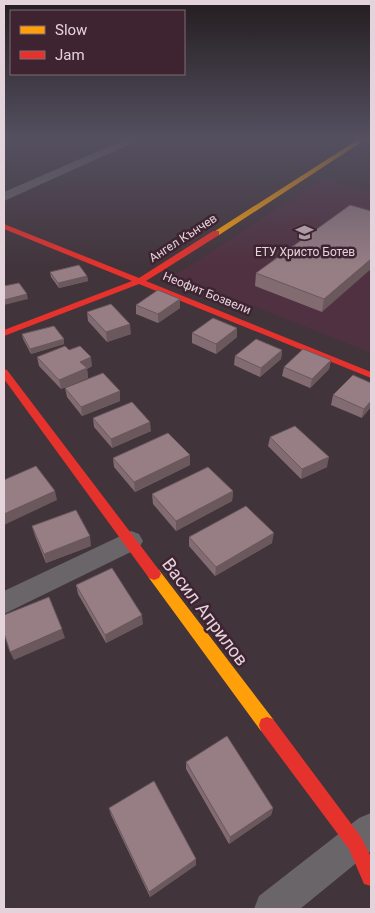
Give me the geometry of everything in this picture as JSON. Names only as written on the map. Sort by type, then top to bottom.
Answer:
[{"type":"street","points":[[4,197],[39,182]]},
{"type":"street","name":"Ангел Кънчев","points":[[4,333],[141,280],[296,182]]},
{"type":"street","name":"Неофит Бозвели","points":[[4,226],[141,280],[371,375]]},
{"type":"street","name":"Васил Априлов","points":[[4,372],[131,541],[363,836],[371,877]]},
{"type":"street","points":[[4,603],[131,541]]},
{"type":"street","points":[[272,909],[363,836]]},
{"type":"shaded area","name":"ЕТУ Христо Ботев","points":[[320,182],[333,182],[371,192],[371,353],[175,275]]},
{"type":"building","points":[[350,205],[371,211],[371,259],[324,299],[256,273]]},
{"type":"building","points":[[79,265],[87,276],[58,283],[50,272]]},
{"type":"building","points":[[19,283],[27,294],[4,300],[4,286]]},
{"type":"building","points":[[158,290],[180,299],[158,314],[136,305]]},
{"type":"building","points":[[111,304],[130,324],[106,332],[87,312]]},
{"type":"building","points":[[213,318],[237,328],[216,344],[192,333]]},
{"type":"building","points":[[54,326],[64,339],[30,349],[22,334]]},
{"type":"building","points":[[256,339],[282,350],[261,368],[235,356]]},
{"type":"building","points":[[65,346],[69,350],[80,346],[91,357],[80,362],[87,368],[59,380],[37,357]]},
{"type":"building","points":[[303,349],[331,360],[312,379],[284,367]]},
{"type":"building","points":[[103,373],[120,391],[81,407],[65,388]]},
{"type":"building","points":[[353,375],[371,383],[371,401],[364,409],[333,395]]},
{"type":"building","points":[[132,402],[150,422],[111,439],[93,418]]},
{"type":"building","points":[[295,426],[329,457],[302,469],[270,437]]},
{"type":"building","points":[[168,433],[190,455],[134,482],[113,458]]},
{"type":"building","points":[[36,466],[55,491],[4,514],[4,480]]},
{"type":"building","points":[[208,467],[233,491],[176,521],[152,494]]},
{"type":"building","points":[[246,506],[274,533],[216,567],[189,537]]},
{"type":"building","points":[[76,510],[90,536],[44,554],[32,526]]},
{"type":"building","points":[[112,568],[142,615],[105,635],[76,585]]},
{"type":"building","points":[[49,597],[62,629],[10,652],[4,633],[4,615]]},
{"type":"building","points":[[227,736],[273,808],[230,837],[186,762]]},
{"type":"building","points":[[154,781],[196,859],[149,892],[109,808]]},
{"type":"traffic: slow","points":[[216,233],[296,182]]},
{"type":"traffic: slow","points":[[154,574],[267,725]]},
{"type":"traffic: jam","points":[[4,226],[371,375]]},
{"type":"traffic: jam","points":[[4,333],[141,280],[216,233]]},
{"type":"traffic: jam","points":[[4,372],[154,574]]},
{"type":"traffic: jam","points":[[267,725],[355,843],[371,877]]},
{"type":"place","name":"ЕТУ Христо Ботев","points":[[305,233]]}]
